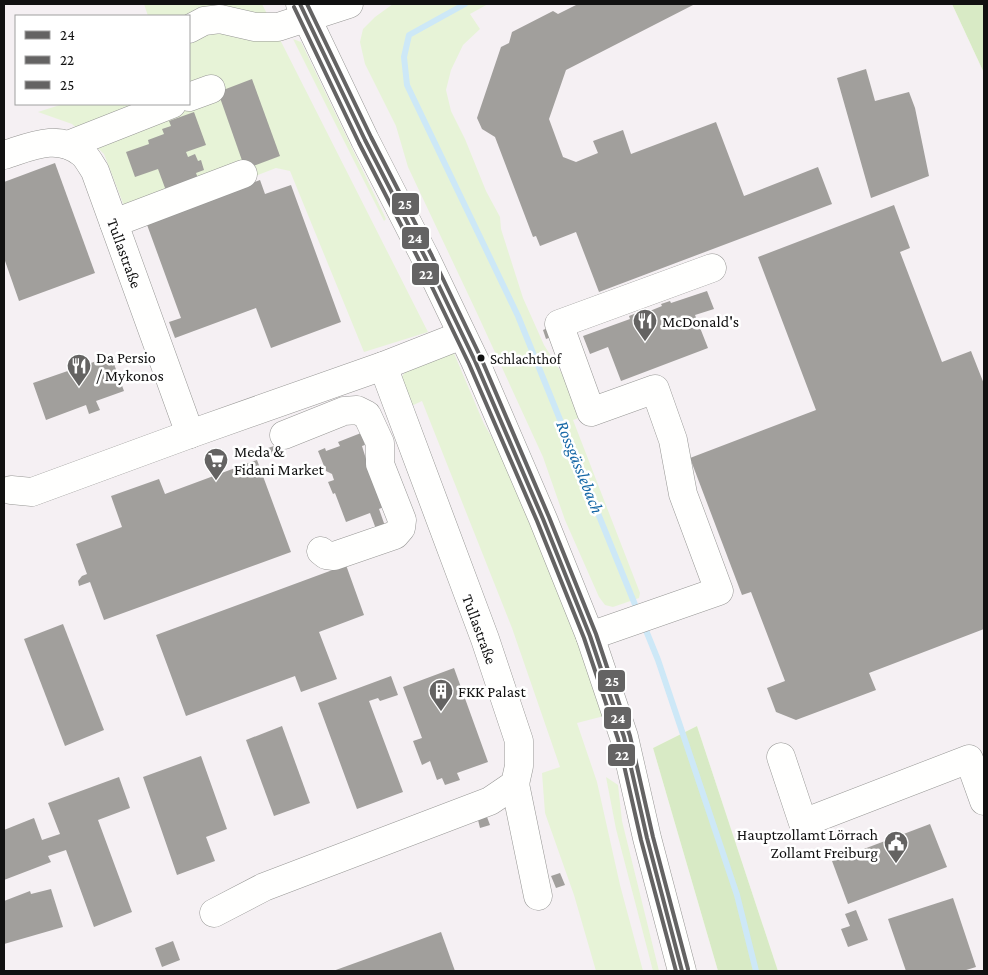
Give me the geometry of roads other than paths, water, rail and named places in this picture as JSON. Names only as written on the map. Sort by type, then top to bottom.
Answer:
[{"type":"street","points":[[190,28],[204,21],[220,19],[239,25],[278,27],[304,11],[349,4]]},
{"type":"street","points":[[304,11],[462,335],[543,519],[602,632],[647,838],[682,971]]},
{"type":"street","points":[[4,155],[45,142],[68,145],[169,105]]},
{"type":"street","name":"Tullastraße","points":[[68,145],[83,153],[95,171],[190,434]]},
{"type":"street","points":[[114,223],[243,174]]},
{"type":"street","points":[[602,632],[719,591],[684,494],[672,440],[655,389],[591,412],[559,324],[712,268]]},
{"type":"street","points":[[11,490],[32,492],[383,366],[462,335]]},
{"type":"street","name":"Tullastraße","points":[[383,366],[485,639],[519,741],[515,784],[538,896]]},
{"type":"street","points":[[284,435],[344,411],[357,410],[367,415],[380,443],[380,464],[402,520],[401,528],[395,535],[334,556],[326,555],[322,551]]},
{"type":"street","points":[[781,757],[803,822],[969,759],[984,801]]},
{"type":"street","points":[[214,913],[264,887],[490,801],[515,784]]},
{"type":"waterway","name":"Rossgässlebach","points":[[465,4],[409,35],[404,57],[407,85],[518,316],[638,612]]},
{"type":"waterway","name":"Rossgässlebach","points":[[643,623],[658,660],[737,895],[756,971]]},
{"type":"place","name":"McDonald's","points":[[645,342]]},
{"type":"place","name":"Schlachthof","points":[[481,358]]},
{"type":"place","name":"Da Persio / Mykonos","points":[[79,387]]},
{"type":"place","name":"Meda & Fidani Market","points":[[216,481]]},
{"type":"place","name":"FKK Palast","points":[[441,712]]},
{"type":"place","name":"Hauptzollamt Lörrach Zollamt Freiburg","points":[[896,864]]}]
